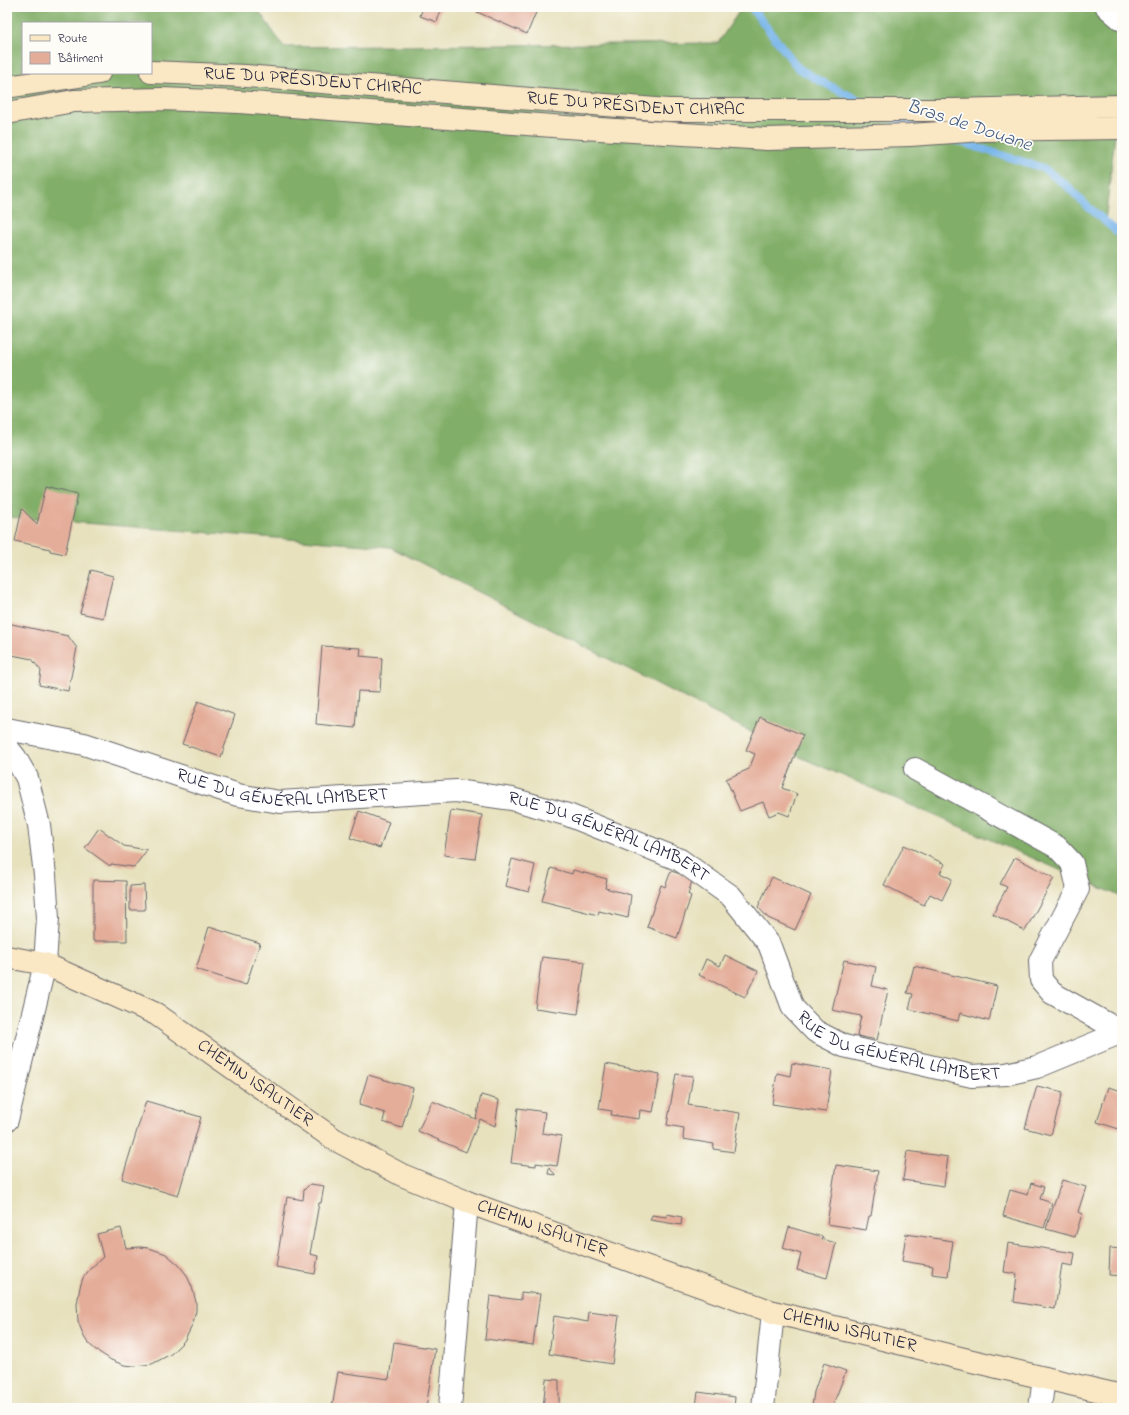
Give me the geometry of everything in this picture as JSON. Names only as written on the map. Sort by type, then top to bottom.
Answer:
[{"type":"main road","name":"RUE DU PRÉSIDENT CHIRAC","points":[[152,72],[246,76],[668,110],[867,111],[1122,106]]},
{"type":"main road","points":[[7,87],[92,74]]},
{"type":"main road","name":"RUE DU PRÉSIDENT CHIRAC","points":[[7,112],[74,101],[161,99],[239,102],[566,127],[767,139],[910,135],[983,130],[1122,128]]},
{"type":"main road","name":"CHEMIN ISAUTIER","points":[[7,957],[45,964],[156,1014],[334,1139],[402,1174],[467,1202],[773,1312],[1122,1396]]},
{"type":"street","points":[[1107,7],[1122,20]]},
{"type":"street","name":"RUE DU GÉNÉRAL LAMBERT","points":[[7,729],[84,744],[238,795],[280,802],[456,791],[512,799],[568,815],[680,860],[731,896],[769,944],[793,1008],[816,1031],[844,1046],[972,1076],[999,1074],[1037,1067],[1122,1032]]},
{"type":"street","points":[[7,747],[15,757],[27,778],[38,825],[45,875],[48,918],[45,964],[7,1120]]},
{"type":"street","points":[[915,769],[1057,847],[1072,863],[1078,889],[1040,960],[1041,980],[1052,993],[1122,1032]]},
{"type":"street","points":[[450,1408],[467,1202]]},
{"type":"street","points":[[763,1408],[773,1312]]},
{"type":"street","points":[[1040,1408],[1044,1378]]},
{"type":"green space","points":[[7,7],[256,7],[284,47],[718,43],[742,7],[1122,7],[1122,74],[1105,222],[1122,244],[1122,897],[800,757],[390,547],[7,517]]},
{"type":"building","points":[[423,7],[442,7],[437,22],[420,16]]},
{"type":"building","points":[[479,7],[532,7],[537,10],[527,34],[477,12]]},
{"type":"building","points":[[46,486],[78,494],[65,554],[15,541],[22,509],[37,524]]},
{"type":"building","points":[[91,570],[113,576],[103,618],[80,613]]},
{"type":"building","points":[[7,623],[68,636],[77,648],[68,691],[39,685],[41,671],[32,659],[7,654]]},
{"type":"building","points":[[322,646],[361,648],[360,656],[382,658],[380,692],[358,691],[355,728],[316,724]]},
{"type":"building","points":[[198,701],[235,715],[221,757],[182,744]]},
{"type":"building","points":[[760,717],[803,735],[782,788],[797,794],[789,816],[779,812],[769,816],[763,802],[740,811],[726,779],[749,769],[755,754],[746,750]]},
{"type":"building","points":[[451,810],[482,815],[475,859],[444,855]]},
{"type":"building","points":[[359,811],[389,822],[380,848],[350,838]]},
{"type":"building","points":[[99,828],[124,846],[147,850],[134,867],[111,864],[110,866],[85,848]]},
{"type":"building","points":[[904,845],[945,864],[940,873],[952,879],[942,900],[930,894],[924,905],[884,885]]},
{"type":"building","points":[[1015,857],[1054,878],[1025,931],[993,914],[1007,887],[1000,884]]},
{"type":"building","points":[[512,859],[535,865],[529,892],[505,886]]},
{"type":"building","points":[[551,868],[572,874],[573,870],[607,879],[605,888],[631,895],[628,918],[599,911],[598,915],[542,901]]},
{"type":"building","points":[[671,871],[693,878],[688,894],[691,896],[677,938],[647,927],[661,885],[665,887]]},
{"type":"building","points":[[772,877],[811,895],[795,930],[768,918],[758,907]]},
{"type":"building","points":[[93,880],[126,881],[127,941],[93,941]]},
{"type":"building","points":[[144,885],[145,910],[130,910],[130,886]]},
{"type":"building","points":[[209,927],[260,943],[246,985],[196,969]]},
{"type":"building","points":[[725,955],[758,971],[745,997],[699,975],[706,959],[720,966]]},
{"type":"building","points":[[542,957],[585,962],[578,1014],[535,1008]]},
{"type":"building","points":[[844,960],[876,967],[872,986],[888,990],[877,1040],[857,1036],[861,1016],[832,1010]]},
{"type":"building","points":[[914,966],[997,986],[989,1021],[960,1013],[958,1021],[909,1009],[913,994],[907,993]]},
{"type":"building","points":[[792,1063],[832,1070],[826,1112],[772,1104],[777,1073],[790,1076]]},
{"type":"building","points":[[606,1064],[660,1074],[653,1112],[640,1110],[639,1119],[611,1115],[612,1111],[599,1109]]},
{"type":"building","points":[[676,1074],[693,1076],[688,1105],[740,1113],[734,1152],[713,1149],[714,1144],[683,1139],[684,1128],[667,1125]]},
{"type":"building","points":[[368,1075],[413,1088],[402,1128],[383,1122],[385,1113],[359,1105]]},
{"type":"building","points":[[1037,1086],[1063,1092],[1051,1135],[1025,1128]]},
{"type":"building","points":[[1108,1087],[1122,1091],[1122,1130],[1097,1122]]},
{"type":"building","points":[[481,1095],[499,1100],[495,1126],[480,1119],[466,1152],[418,1131],[432,1101],[476,1119]]},
{"type":"building","points":[[146,1101],[201,1117],[178,1196],[122,1179]]},
{"type":"building","points":[[518,1108],[545,1112],[542,1133],[562,1136],[557,1166],[536,1163],[536,1166],[511,1163]]},
{"type":"building","points":[[907,1151],[948,1157],[944,1186],[903,1180]]},
{"type":"building","points":[[836,1165],[878,1171],[871,1216],[869,1216],[866,1230],[827,1224]]},
{"type":"building","points":[[549,1168],[556,1175],[548,1174]]},
{"type":"building","points":[[1062,1180],[1086,1187],[1078,1212],[1082,1214],[1075,1237],[1046,1229]]},
{"type":"building","points":[[1031,1183],[1044,1187],[1040,1199],[1052,1203],[1044,1228],[1003,1216],[1010,1190],[1028,1195]]},
{"type":"building","points":[[310,1184],[324,1186],[321,1203],[319,1203],[310,1254],[318,1256],[315,1274],[276,1267],[287,1197],[303,1200],[304,1190]]},
{"type":"building","points":[[667,1214],[682,1217],[681,1225],[650,1220],[652,1215],[667,1217]]},
{"type":"building","points":[[789,1227],[823,1237],[822,1239],[836,1243],[827,1278],[797,1270],[801,1254],[783,1248]]},
{"type":"building","points":[[121,1228],[126,1248],[149,1248],[166,1254],[178,1264],[186,1274],[192,1287],[196,1302],[196,1311],[193,1323],[184,1341],[171,1354],[152,1364],[134,1366],[124,1365],[111,1360],[88,1343],[78,1321],[77,1304],[83,1278],[103,1257],[97,1234]]},
{"type":"building","points":[[906,1234],[953,1241],[948,1276],[932,1274],[933,1266],[902,1261]]},
{"type":"building","points":[[1008,1243],[1075,1253],[1073,1266],[1062,1264],[1055,1309],[1014,1302],[1017,1274],[1004,1272]]},
{"type":"building","points":[[1110,1248],[1122,1249],[1122,1276],[1109,1275]]},
{"type":"building","points":[[521,1292],[540,1294],[533,1345],[485,1339],[490,1296],[521,1300]]},
{"type":"building","points":[[589,1312],[619,1316],[612,1364],[549,1354],[554,1316],[588,1322]]},
{"type":"building","points":[[394,1342],[435,1349],[426,1408],[332,1408],[338,1372],[389,1379]]},
{"type":"building","points":[[824,1363],[846,1371],[832,1408],[818,1408],[812,1406],[814,1392]]},
{"type":"building","points":[[546,1379],[559,1380],[559,1408],[543,1408]]},
{"type":"building","points":[[698,1392],[735,1397],[734,1408],[680,1408],[681,1405],[696,1406]]},
{"type":"waterway","name":"Bras de Douane","points":[[751,7],[798,68],[820,81],[865,103]]},
{"type":"waterway","name":"Bras de Douane","points":[[889,116],[915,128]]},
{"type":"waterway","name":"Bras de Douane","points":[[951,139],[1043,168],[1066,185],[1086,205],[1122,236]]}]
